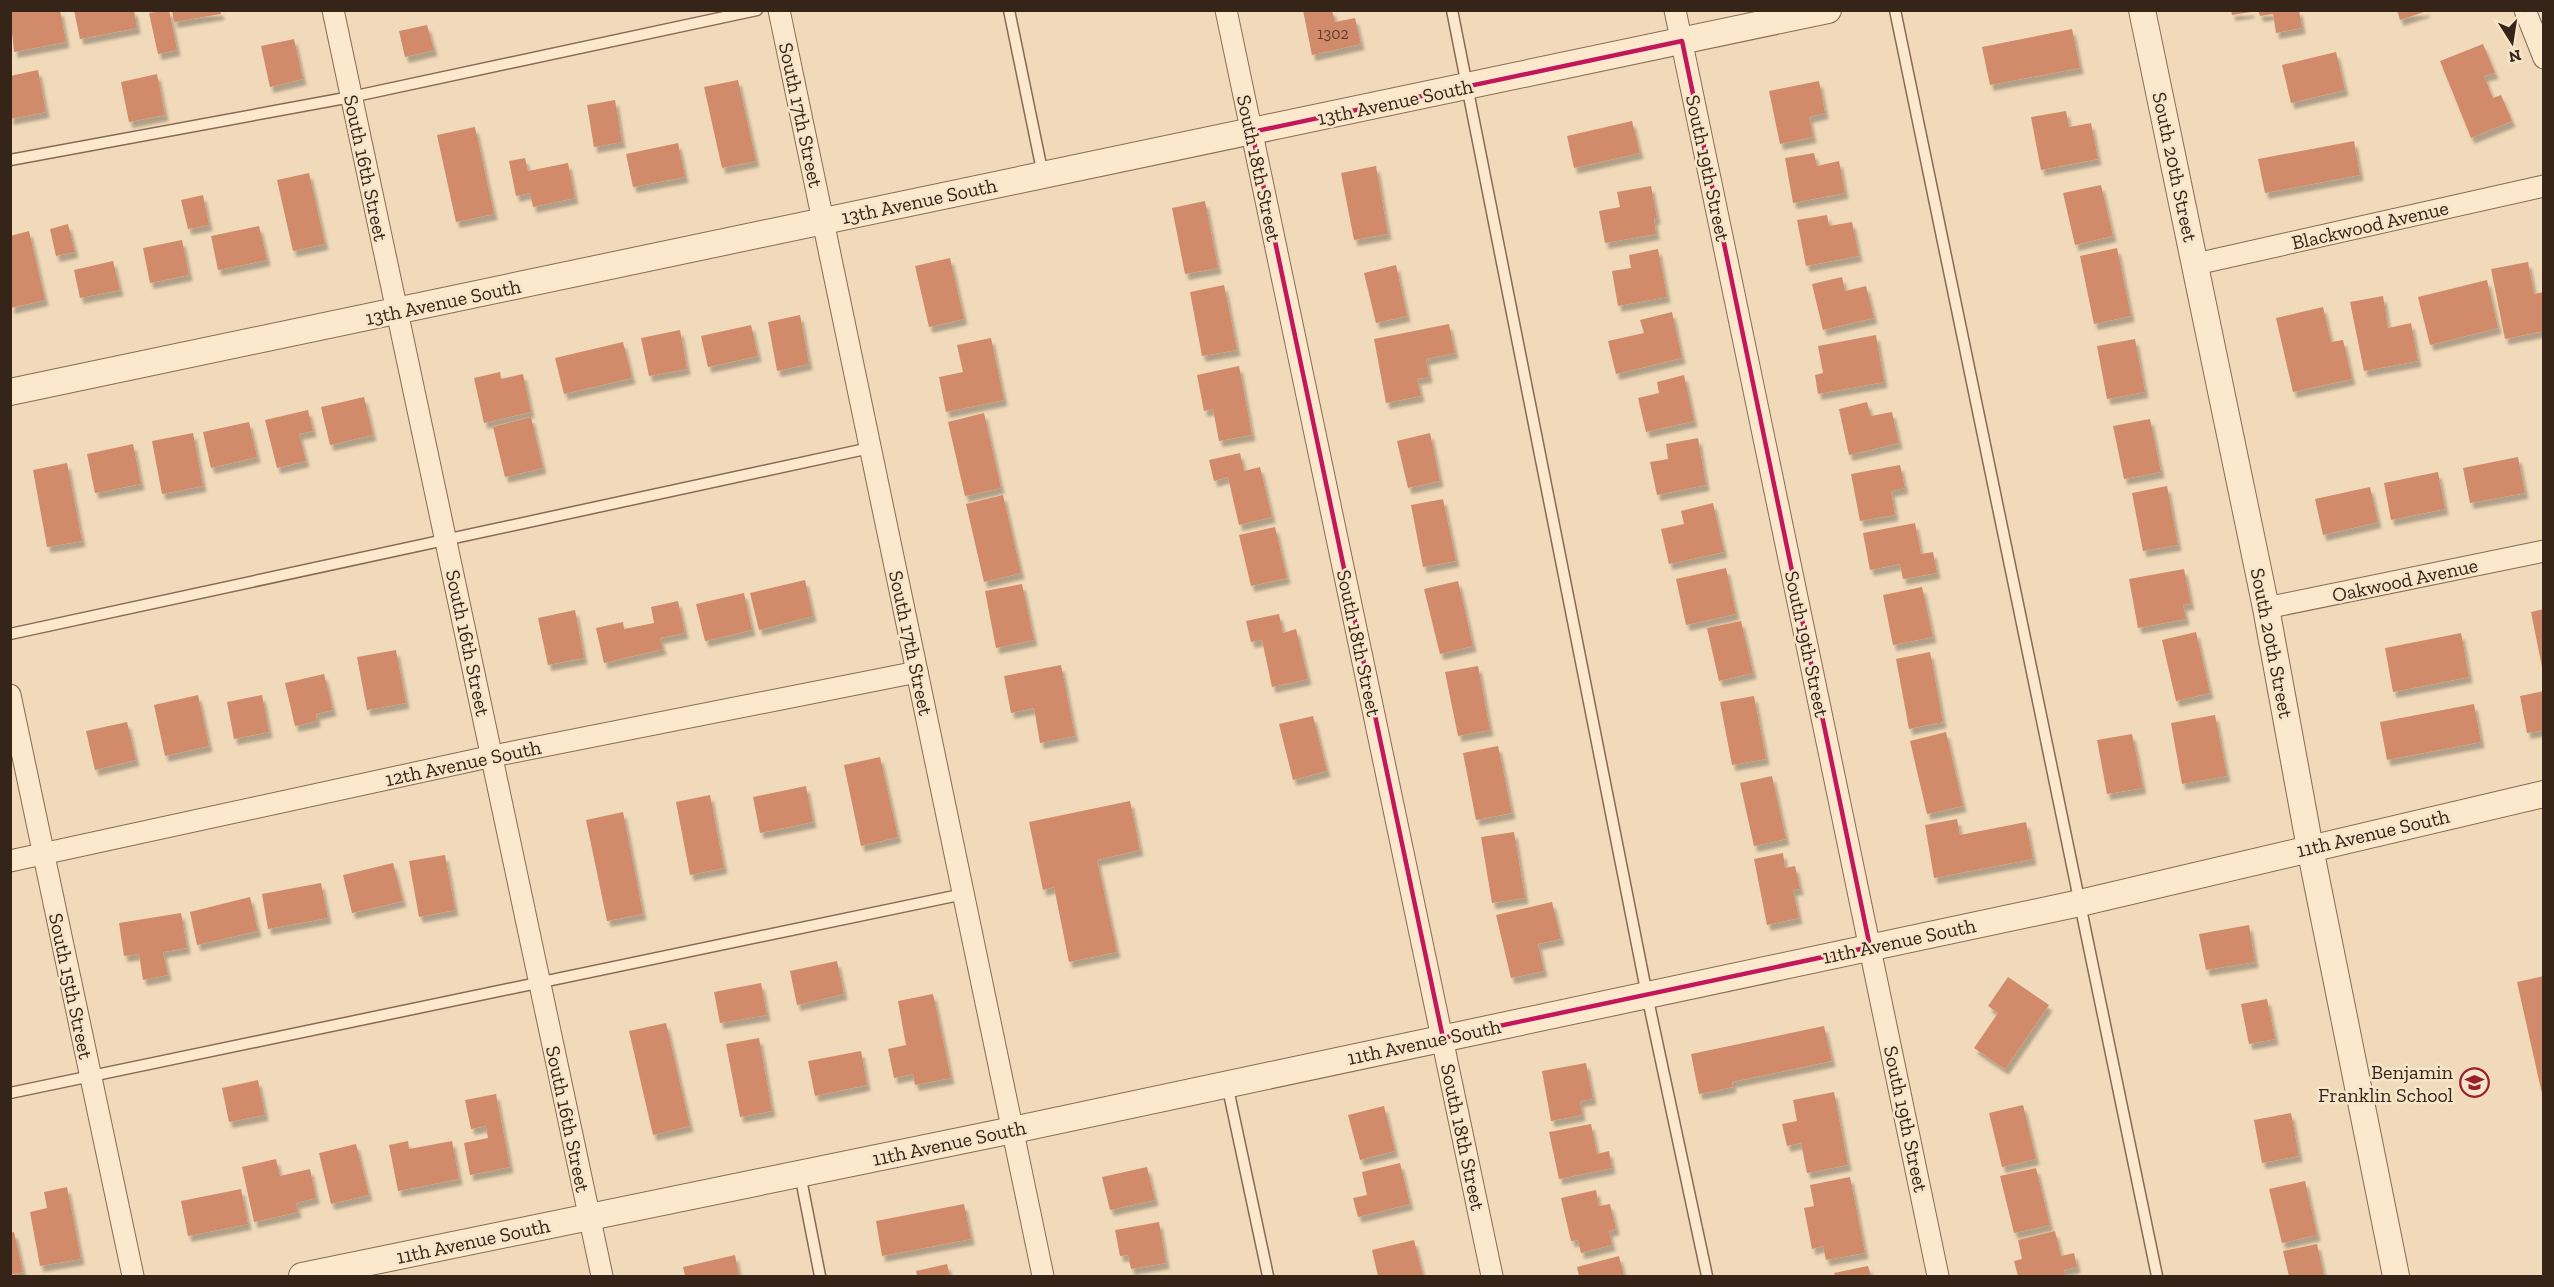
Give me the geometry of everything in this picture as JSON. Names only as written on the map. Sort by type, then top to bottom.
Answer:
[{"type":"street","name":"South 16th Street","points":[[333,10],[602,1276]]},
{"type":"street","name":"South 17th Street","points":[[779,10],[1043,1276]]},
{"type":"street","name":"South 18th Street","points":[[1226,10],[1492,1276]]},
{"type":"street","name":"South 19th Street","points":[[1675,10],[1938,1276]]},
{"type":"street","name":"13th Avenue South","points":[[10,392],[1827,10]]},
{"type":"street","name":"South 20th Street","points":[[2142,10],[2266,608],[2310,848],[2396,1276]]},
{"type":"street","points":[[2525,10],[2544,58]]},
{"type":"street","name":"Blackwood Avenue","points":[[2196,264],[2544,186]]},
{"type":"street","name":"Oakwood Avenue","points":[[2266,608],[2544,551]]},
{"type":"street","name":"12th Avenue South","points":[[10,861],[493,756],[917,672]]},
{"type":"street","name":"South 15th Street","points":[[10,695],[133,1276]]},
{"type":"street","name":"11th Avenue South","points":[[302,1276],[1013,1130],[2080,903],[2544,795]]},
{"type":"lane","points":[[10,160],[351,97],[757,10]]},
{"type":"lane","points":[[1009,10],[1043,176]]},
{"type":"lane","points":[[1452,10],[1647,995],[1707,1276]]},
{"type":"lane","points":[[1895,10],[2157,1276]]},
{"type":"lane","points":[[10,634],[446,542],[870,448]]},
{"type":"lane","points":[[10,1093],[964,894]]},
{"type":"lane","points":[[1227,1084],[1268,1276]]},
{"type":"lane","points":[[800,1174],[820,1276]]},
{"type":"highlighted area","points":[[1682,41],[1870,947],[1443,1038],[1252,132]]},
{"type":"building","points":[[60,10],[66,42],[14,52],[10,12]]},
{"type":"building","points":[[74,10],[134,10],[137,28],[80,39]]},
{"type":"building","points":[[169,10],[177,50],[158,54],[149,13]]},
{"type":"building","points":[[172,10],[220,10],[221,14],[174,22]]},
{"type":"building","points":[[1303,10],[1332,10],[1335,22],[1355,18],[1361,44],[1312,55]]},
{"type":"building","points":[[2231,10],[2251,10],[2251,12],[2232,15]]},
{"type":"building","points":[[2258,10],[2299,10],[2302,28],[2276,33],[2273,14],[2260,16]]},
{"type":"building","points":[[2397,10],[2427,10],[2427,11],[2400,20]]},
{"type":"building","points":[[427,25],[434,50],[405,57],[399,31]]},
{"type":"building","points":[[2072,29],[2080,68],[1990,85],[1982,47]]},
{"type":"building","points":[[294,39],[303,79],[270,87],[261,46]]},
{"type":"building","points":[[2483,44],[2495,73],[2484,76],[2493,98],[2501,95],[2512,121],[2471,138],[2440,61]]},
{"type":"building","points":[[2336,52],[2345,90],[2291,103],[2282,65]]},
{"type":"building","points":[[38,70],[46,112],[10,119],[10,76]]},
{"type":"building","points":[[157,74],[165,115],[129,122],[121,82]]},
{"type":"building","points":[[738,80],[756,161],[722,168],[704,87]]},
{"type":"building","points":[[1819,81],[1825,113],[1809,117],[1813,137],[1780,144],[1769,91]]},
{"type":"building","points":[[615,100],[622,142],[594,147],[587,105]]},
{"type":"building","points":[[2066,111],[2069,127],[2091,123],[2098,159],[2041,170],[2031,117]]},
{"type":"building","points":[[1632,121],[1640,153],[1574,168],[1567,136]]},
{"type":"building","points":[[475,127],[494,214],[456,222],[437,135]]},
{"type":"building","points":[[2354,141],[2360,175],[2265,193],[2258,159]]},
{"type":"building","points":[[678,143],[685,177],[633,187],[626,154]]},
{"type":"building","points":[[1814,153],[1817,166],[1839,161],[1845,193],[1793,203],[1785,158]]},
{"type":"building","points":[[525,158],[528,171],[568,163],[575,198],[533,207],[530,193],[516,196],[509,161]]},
{"type":"building","points":[[1376,166],[1388,234],[1354,240],[1341,173]]},
{"type":"building","points":[[309,173],[325,244],[293,251],[277,180]]},
{"type":"building","points":[[2101,185],[2113,236],[2075,245],[2063,193]]},
{"type":"building","points":[[1651,186],[1657,218],[1654,219],[1656,234],[1605,243],[1599,211],[1620,207],[1617,192]]},
{"type":"building","points":[[203,195],[209,225],[188,229],[181,200]]},
{"type":"building","points":[[1205,201],[1218,268],[1185,274],[1172,208]]},
{"type":"building","points":[[1827,215],[1829,226],[1852,222],[1859,256],[1806,266],[1797,220]]},
{"type":"building","points":[[68,224],[75,252],[56,256],[50,229]]},
{"type":"building","points":[[259,226],[267,260],[218,270],[211,236]]},
{"type":"building","points":[[29,231],[45,300],[11,308],[10,236]]},
{"type":"building","points":[[182,240],[189,275],[150,283],[143,248]]},
{"type":"building","points":[[2117,248],[2131,316],[2094,324],[2080,256]]},
{"type":"building","points":[[1658,249],[1667,297],[1618,306],[1612,271],[1631,268],[1629,255]]},
{"type":"building","points":[[950,258],[964,319],[929,327],[915,266]]},
{"type":"building","points":[[113,261],[120,290],[80,298],[74,270]]},
{"type":"building","points":[[2528,262],[2534,294],[2544,292],[2544,331],[2505,339],[2491,269]]},
{"type":"building","points":[[1396,265],[1407,316],[1376,323],[1364,273]]},
{"type":"building","points":[[1842,277],[1845,291],[1866,286],[1874,318],[1823,330],[1812,284]]},
{"type":"building","points":[[2487,280],[2498,328],[2430,345],[2418,297]]},
{"type":"building","points":[[1224,285],[1237,350],[1202,356],[1190,292]]},
{"type":"building","points":[[2383,296],[2388,328],[2411,323],[2418,361],[2364,371],[2350,302]]},
{"type":"building","points":[[2323,307],[2331,342],[2343,340],[2352,379],[2293,392],[2276,318]]},
{"type":"building","points":[[1672,312],[1682,358],[1616,374],[1608,341],[1644,333],[1640,320]]},
{"type":"building","points":[[800,315],[809,364],[777,371],[768,322]]},
{"type":"building","points":[[1449,324],[1455,353],[1426,359],[1429,377],[1417,379],[1421,396],[1386,403],[1374,339]]},
{"type":"building","points":[[751,325],[758,356],[708,367],[701,336]]},
{"type":"building","points":[[680,330],[687,369],[649,376],[641,338]]},
{"type":"building","points":[[1876,335],[1884,382],[1818,394],[1815,375],[1823,373],[1818,346]]},
{"type":"building","points":[[991,338],[1004,400],[946,412],[939,377],[963,372],[957,345]]},
{"type":"building","points":[[2135,339],[2145,392],[2107,399],[2097,346]]},
{"type":"building","points":[[623,342],[632,378],[564,394],[555,358]]},
{"type":"building","points":[[1239,366],[1252,435],[1219,441],[1213,409],[1204,411],[1197,375]]},
{"type":"building","points":[[500,372],[501,379],[523,374],[531,412],[484,423],[474,378]]},
{"type":"building","points":[[1684,375],[1694,421],[1646,432],[1638,398],[1659,393],[1657,382]]},
{"type":"building","points":[[364,397],[373,435],[330,445],[321,407]]},
{"type":"building","points":[[1867,402],[1871,416],[1892,412],[1899,443],[1849,455],[1839,409]]},
{"type":"building","points":[[308,410],[313,431],[299,434],[306,461],[277,468],[265,420]]},
{"type":"building","points":[[984,413],[1001,488],[965,496],[948,422]]},
{"type":"building","points":[[531,417],[543,468],[505,477],[493,427]]},
{"type":"building","points":[[2150,419],[2161,472],[2124,479],[2113,426]]},
{"type":"building","points":[[249,422],[257,457],[211,468],[203,432]]},
{"type":"building","points":[[193,433],[203,486],[162,494],[152,441]]},
{"type":"building","points":[[1430,433],[1440,481],[1408,488],[1397,441]]},
{"type":"building","points":[[1698,438],[1706,485],[1657,495],[1650,462],[1668,459],[1666,444]]},
{"type":"building","points":[[133,444],[141,484],[95,493],[87,454]]},
{"type":"building","points":[[1240,453],[1244,471],[1260,467],[1272,517],[1239,525],[1228,477],[1214,481],[1209,460]]},
{"type":"building","points":[[2518,457],[2525,493],[2470,503],[2463,468]]},
{"type":"building","points":[[67,463],[82,541],[47,547],[33,470]]},
{"type":"building","points":[[1900,465],[1905,488],[1891,491],[1895,515],[1860,521],[1851,474]]},
{"type":"building","points":[[2438,472],[2445,509],[2391,520],[2384,483]]},
{"type":"building","points":[[2167,486],[2178,545],[2143,551],[2132,493]]},
{"type":"building","points":[[2370,487],[2378,522],[2323,535],[2315,499]]},
{"type":"building","points":[[1003,495],[1021,573],[984,582],[966,504]]},
{"type":"building","points":[[1443,499],[1456,561],[1423,567],[1411,505]]},
{"type":"building","points":[[1713,503],[1724,552],[1669,564],[1661,529],[1684,524],[1681,511]]},
{"type":"building","points":[[1915,523],[1921,554],[1933,552],[1937,573],[1903,579],[1900,564],[1870,570],[1863,533]]},
{"type":"building","points":[[1275,527],[1287,578],[1251,586],[1239,535]]},
{"type":"building","points":[[1726,568],[1736,614],[1686,625],[1676,579]]},
{"type":"building","points":[[2184,569],[2191,604],[2183,605],[2186,619],[2138,628],[2129,579]]},
{"type":"building","points":[[805,580],[813,616],[759,630],[750,593]]},
{"type":"building","points":[[1458,581],[1473,646],[1440,654],[1424,589]]},
{"type":"building","points":[[1022,584],[1034,640],[996,648],[985,591]]},
{"type":"building","points":[[1922,587],[1933,637],[1893,645],[1883,595]]},
{"type":"building","points":[[744,593],[752,630],[705,641],[696,604]]},
{"type":"building","points":[[678,601],[685,633],[660,638],[663,649],[604,663],[596,628],[623,622],[624,629],[654,623],[651,607]]},
{"type":"building","points":[[2544,609],[2544,667],[2542,667],[2531,612]]},
{"type":"building","points":[[575,610],[584,658],[548,665],[538,618]]},
{"type":"building","points":[[1279,614],[1283,633],[1296,629],[1308,679],[1272,687],[1262,640],[1251,642],[1246,621]]},
{"type":"building","points":[[1741,621],[1753,673],[1719,681],[1707,628]]},
{"type":"building","points":[[2196,632],[2210,693],[2176,701],[2162,640]]},
{"type":"building","points":[[2461,633],[2469,677],[2393,692],[2385,648]]},
{"type":"building","points":[[396,650],[406,703],[367,710],[357,657]]},
{"type":"building","points":[[1930,652],[1943,722],[1909,729],[1896,659]]},
{"type":"building","points":[[1061,665],[1075,736],[1040,743],[1034,708],[1011,713],[1004,676]]},
{"type":"building","points":[[1478,666],[1490,730],[1458,736],[1445,672]]},
{"type":"building","points":[[324,674],[333,710],[316,714],[317,721],[295,726],[285,683]]},
{"type":"building","points":[[2544,691],[2544,730],[2527,733],[2520,696]]},
{"type":"building","points":[[198,695],[209,746],[165,756],[154,705]]},
{"type":"building","points":[[262,695],[269,732],[234,739],[227,702]]},
{"type":"building","points":[[1754,696],[1766,759],[1732,765],[1720,702]]},
{"type":"building","points":[[2474,704],[2481,742],[2387,760],[2380,722]]},
{"type":"building","points":[[2215,715],[2227,776],[2182,784],[2171,723]]},
{"type":"building","points":[[1313,716],[1327,771],[1293,780],[1279,724]]},
{"type":"building","points":[[127,722],[136,760],[95,770],[86,731]]},
{"type":"building","points":[[1946,732],[1963,806],[1927,814],[1910,741]]},
{"type":"building","points":[[2132,734],[2143,788],[2107,794],[2097,740]]},
{"type":"building","points":[[1498,746],[1512,813],[1476,820],[1463,753]]},
{"type":"building","points":[[880,757],[898,837],[861,846],[844,765]]},
{"type":"building","points":[[1772,776],[1786,839],[1754,846],[1740,783]]},
{"type":"building","points":[[806,786],[813,822],[760,833],[753,797]]},
{"type":"building","points":[[710,795],[724,868],[690,875],[676,802]]},
{"type":"building","points":[[1130,801],[1140,850],[1097,860],[1117,952],[1069,962],[1054,887],[1043,890],[1029,822]]},
{"type":"building","points":[[623,812],[643,914],[607,921],[586,820]]},
{"type":"building","points":[[1957,819],[1960,835],[2026,822],[2033,859],[1934,878],[1925,825]]},
{"type":"building","points":[[1514,832],[1525,898],[1492,903],[1481,837]]},
{"type":"building","points":[[1783,853],[1785,868],[1795,866],[1800,889],[1793,890],[1799,918],[1767,925],[1754,859]]},
{"type":"building","points":[[445,855],[455,910],[419,917],[409,861]]},
{"type":"building","points":[[393,863],[403,901],[352,913],[343,875]]},
{"type":"building","points":[[321,883],[328,918],[268,929],[262,894]]},
{"type":"building","points":[[250,897],[258,931],[197,945],[190,912]]},
{"type":"building","points":[[1552,902],[1561,939],[1538,944],[1544,971],[1511,978],[1496,915]]},
{"type":"building","points":[[181,913],[187,948],[163,952],[168,975],[143,980],[139,954],[124,956],[119,923]]},
{"type":"building","points":[[2249,925],[2255,962],[2206,970],[2199,934]]},
{"type":"building","points":[[837,961],[844,994],[797,1005],[790,971]]},
{"type":"building","points":[[2544,976],[2544,1098],[2543,1098],[2517,982]]},
{"type":"building","points":[[2008,977],[2049,1005],[2005,1069],[1974,1048],[1998,1013],[1988,1006]]},
{"type":"building","points":[[761,983],[767,1015],[720,1023],[714,992]]},
{"type":"building","points":[[933,994],[951,1078],[915,1085],[913,1074],[894,1078],[888,1049],[906,1045],[898,1001]]},
{"type":"building","points":[[2267,999],[2275,1039],[2249,1044],[2241,1004]]},
{"type":"building","points":[[666,1023],[690,1126],[653,1135],[629,1031]]},
{"type":"building","points":[[1824,1026],[1832,1061],[1732,1082],[1733,1087],[1699,1094],[1691,1054]]},
{"type":"building","points":[[759,1038],[772,1111],[740,1117],[726,1044]]},
{"type":"building","points":[[861,1051],[867,1085],[815,1096],[808,1061]]},
{"type":"building","points":[[1586,1063],[1593,1099],[1580,1101],[1582,1115],[1551,1121],[1542,1071]]},
{"type":"building","points":[[258,1080],[265,1115],[229,1122],[222,1088]]},
{"type":"building","points":[[1834,1092],[1848,1165],[1807,1173],[1801,1143],[1787,1146],[1782,1124],[1797,1121],[1793,1100]]},
{"type":"building","points":[[496,1094],[510,1167],[470,1175],[464,1143],[488,1138],[486,1126],[471,1129],[465,1100]]},
{"type":"building","points":[[2023,1105],[2036,1159],[2002,1167],[1989,1113]]},
{"type":"building","points":[[1384,1106],[1395,1151],[1360,1160],[1348,1115]]},
{"type":"building","points":[[2291,1113],[2299,1156],[2262,1163],[2254,1120]]},
{"type":"building","points":[[1591,1124],[1597,1154],[1609,1151],[1612,1168],[1559,1179],[1549,1132]]},
{"type":"building","points":[[408,1141],[409,1149],[452,1141],[459,1179],[398,1191],[389,1145]]},
{"type":"building","points":[[356,1144],[369,1195],[331,1204],[319,1153]]},
{"type":"building","points":[[276,1159],[280,1176],[310,1169],[316,1198],[296,1203],[298,1212],[254,1222],[242,1167]]},
{"type":"building","points":[[1400,1163],[1410,1204],[1358,1217],[1353,1198],[1367,1195],[1362,1172]]},
{"type":"building","points":[[1147,1167],[1155,1200],[1110,1210],[1102,1177]]},
{"type":"building","points":[[2036,1168],[2050,1225],[2014,1233],[2000,1176]]},
{"type":"building","points":[[1850,1177],[1865,1253],[1826,1260],[1823,1246],[1812,1249],[1804,1208],[1814,1206],[1810,1185]]},
{"type":"building","points":[[2305,1181],[2317,1235],[2282,1243],[2269,1189]]},
{"type":"building","points":[[67,1187],[81,1259],[40,1266],[30,1212],[47,1208],[44,1192]]},
{"type":"building","points":[[241,1189],[248,1224],[188,1236],[181,1201]]},
{"type":"building","points":[[1596,1190],[1599,1206],[1610,1204],[1616,1229],[1609,1231],[1612,1245],[1581,1253],[1578,1240],[1571,1241],[1561,1198]]},
{"type":"building","points":[[964,1204],[971,1239],[882,1256],[876,1221]]},
{"type":"building","points":[[1159,1222],[1166,1263],[1131,1269],[1128,1255],[1120,1256],[1115,1230]]},
{"type":"building","points":[[2055,1231],[2061,1256],[2074,1253],[2077,1267],[2064,1270],[2066,1276],[2018,1276],[2014,1261],[2022,1259],[2018,1240]]},
{"type":"building","points":[[14,1232],[23,1272],[10,1275],[10,1233]]},
{"type":"building","points":[[1414,1240],[1423,1276],[1378,1276],[1372,1250]]},
{"type":"building","points":[[2317,1244],[2324,1276],[2289,1276],[2283,1251]]},
{"type":"building","points":[[735,1255],[739,1276],[685,1276],[683,1267]]},
{"type":"building","points":[[1619,1256],[1624,1276],[1579,1276],[1577,1267]]},
{"type":"building","points":[[947,1264],[950,1276],[917,1276],[916,1271]]},
{"type":"building","points":[[1868,1266],[1871,1276],[1835,1276],[1834,1273]]},
{"type":"place","name":"Benjamin Franklin School","points":[[2474,1083]]}]
